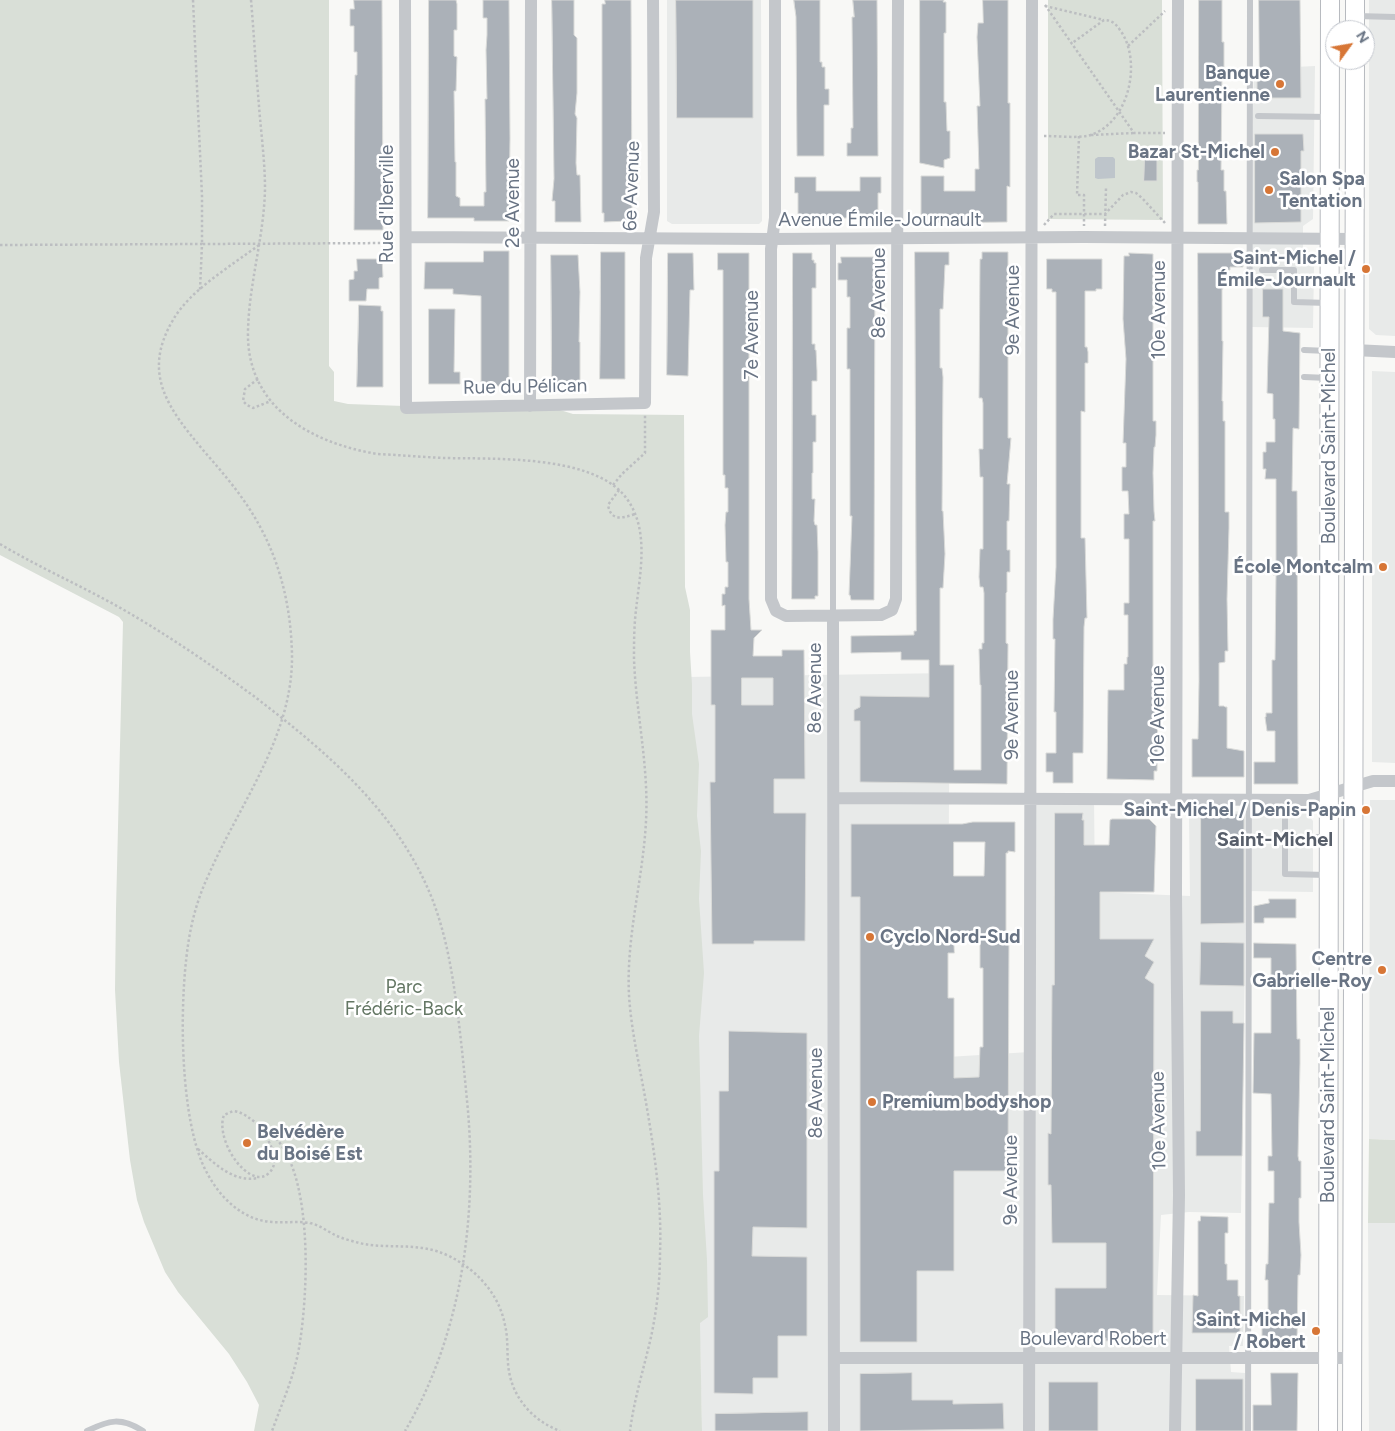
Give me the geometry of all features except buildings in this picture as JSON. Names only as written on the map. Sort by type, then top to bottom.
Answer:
[{"type":"main road","name":"Boulevard Saint-Michel","points":[[1328,1431],[1330,0]]},
{"type":"main road","name":"Boulevard Saint-Michel","points":[[1352,1431],[1354,70]]},
{"type":"street","name":"Rue d'Iberville","points":[[405,0],[406,408]]},
{"type":"street","name":"2e Avenue","points":[[530,406],[532,238],[531,0]]},
{"type":"street","name":"6e Avenue","points":[[645,402],[646,258],[654,212],[653,0]]},
{"type":"street","name":"7e Avenue","points":[[775,0],[776,218],[770,258],[771,599],[776,611],[786,616],[833,615]]},
{"type":"street","name":"8e Avenue","points":[[834,1431],[833,615],[881,615],[892,610],[896,599],[898,0]]},
{"type":"street","name":"9e Avenue","points":[[1029,1431],[1032,0]]},
{"type":"street","name":"10e Avenue","points":[[1174,3],[1178,238],[1176,800],[1179,1195],[1175,1431]]},
{"type":"street","name":"Avenue Émile-Journault","points":[[406,237],[772,239],[1354,238]]},
{"type":"street","points":[[1354,350],[1395,352]]},
{"type":"street","name":"Rue du Pélican","points":[[406,408],[645,402]]},
{"type":"street","points":[[834,798],[1309,800],[1373,781],[1395,781]]},
{"type":"street","name":"Boulevard Robert","points":[[835,1358],[1352,1358]]},
{"type":"lane","points":[[1248,1431],[1250,0]]},
{"type":"lane","points":[[1355,15],[1395,17]]},
{"type":"lane","points":[[1258,116],[1330,117]]},
{"type":"lane","points":[[833,239],[833,615]]},
{"type":"lane","points":[[1262,270],[1294,270],[1294,302],[1329,303]]},
{"type":"lane","points":[[1304,350],[1329,351]]},
{"type":"lane","points":[[1304,377],[1330,378]]},
{"type":"lane","points":[[1285,800],[1285,874],[1329,875]]},
{"type":"lane","points":[[1285,837],[1329,837]]},
{"type":"lane","points":[[87,1431],[110,1421],[128,1422],[142,1431]]},
{"type":"path","points":[[193,0],[202,196],[200,290]]},
{"type":"path","points":[[251,0],[265,188],[260,244],[250,302],[248,333],[251,357],[258,379],[271,401],[285,416],[303,429],[332,443],[360,451],[377,454],[493,458],[545,463],[579,470],[613,485],[619,490],[628,501],[640,528],[642,548],[634,628],[634,661],[644,750],[646,814],[642,869],[629,950],[629,996],[654,1159],[659,1206],[660,1254],[658,1299],[635,1399],[630,1431]]},
{"type":"path","points":[[1041,0],[1134,133]]},
{"type":"path","points":[[1128,46],[1174,3]]},
{"type":"path","points":[[1045,6],[1110,20],[1124,36],[1128,46],[1130,72],[1127,90],[1119,112],[1104,127],[1087,136]]},
{"type":"path","points":[[1071,44],[1104,20]]},
{"type":"path","points":[[1033,137],[1177,133]]},
{"type":"path","points":[[1078,136],[1078,194],[1084,195],[1084,237]]},
{"type":"path","points":[[1105,214],[1106,188]]},
{"type":"path","points":[[1032,238],[1054,214],[1105,214],[1123,195],[1131,192],[1136,193],[1168,226]]},
{"type":"path","points":[[0,245],[392,244],[406,237]]},
{"type":"path","points":[[260,244],[200,290],[178,313],[163,341],[159,366],[162,387],[177,418],[246,503],[266,538],[276,561],[285,591],[291,635],[290,686],[283,718],[268,758],[209,873],[196,906],[190,932],[186,964],[184,1041],[191,1125],[205,1169],[213,1182],[227,1199],[244,1214],[255,1220],[317,1224],[338,1236],[354,1241],[372,1245],[427,1248],[462,1263],[484,1282],[500,1306],[507,1333],[509,1374],[517,1396],[538,1419],[560,1431]]},
{"type":"path","points":[[258,379],[245,389],[243,401],[253,408],[271,401]]},
{"type":"path","points":[[613,485],[645,453],[645,402]]},
{"type":"path","points":[[619,490],[608,505],[612,515],[620,519],[635,514]]},
{"type":"path","points":[[0,544],[142,621],[221,673],[283,718],[344,770],[377,806],[404,844],[430,893],[445,939],[463,1056],[469,1126],[469,1197],[462,1263],[453,1312],[442,1352],[414,1416],[405,1431]]},
{"type":"path","points":[[261,1177],[248,1171],[232,1155],[222,1128],[224,1115],[233,1111],[245,1114],[265,1128],[279,1142],[290,1160],[299,1188],[304,1222],[304,1302],[299,1348],[289,1386],[272,1431]]},
{"type":"path","points":[[197,1148],[231,1175],[249,1179],[268,1175],[272,1170],[274,1158],[269,1142],[258,1124]]},
{"type":"shaded area","points":[[667,0],[761,0],[762,221],[759,224],[672,224],[667,221]]},
{"type":"shaded area","points":[[1369,0],[1395,0],[1395,336],[1376,335],[1369,329],[1369,70],[1375,70],[1375,20],[1369,20]]},
{"type":"shaded area","points":[[1315,66],[1313,219],[1303,226],[1303,253],[1314,267],[1313,328],[1252,327],[1250,239],[1254,69]]},
{"type":"shaded area","points":[[1098,157],[1113,157],[1115,159],[1115,178],[1095,178],[1095,159]]},
{"type":"shaded area","name":"École Montcalm","points":[[1372,371],[1395,372],[1395,763],[1372,762]]},
{"type":"shaded area","points":[[950,673],[947,1057],[1030,1052],[1030,799],[1094,798],[1095,892],[1190,896],[1189,816],[1196,811],[1306,812],[1313,821],[1313,892],[1246,891],[1241,1213],[1189,1212],[1161,1215],[1157,1295],[1244,1296],[1243,1346],[1229,1346],[1231,1372],[1245,1373],[1246,1431],[702,1431],[685,677]]},
{"type":"shaded area","name":"Centre Gabrielle-Roy","points":[[1370,800],[1395,800],[1395,1140],[1369,1139]]},
{"type":"shaded area","points":[[1368,1223],[1395,1223],[1395,1431],[1369,1431]]},
{"type":"green space","name":"Parc Frédéric-Back","points":[[0,0],[329,0],[329,366],[334,372],[334,401],[348,404],[432,407],[547,406],[573,414],[684,415],[685,587],[690,610],[692,714],[699,764],[697,816],[701,851],[699,899],[704,973],[699,1036],[708,1317],[700,1323],[702,1431],[254,1431],[259,1405],[247,1382],[229,1354],[178,1292],[165,1272],[137,1200],[130,1160],[119,1062],[115,990],[123,622],[119,617],[0,555]]},
{"type":"green space","points":[[1048,0],[1162,0],[1163,220],[1048,219]]},
{"type":"green space","points":[[1369,1139],[1395,1140],[1395,1223],[1368,1223]]},
{"type":"place","name":"Banque Laurentienne","points":[[1280,84]]},
{"type":"place","name":"Bazar St-Michel","points":[[1275,152]]},
{"type":"place","name":"Salon Spa Tentation","points":[[1269,190]]},
{"type":"place","name":"Saint-Michel / Émile-Journault","points":[[1366,269]]},
{"type":"place","name":"École Montcalm","points":[[1383,567]]},
{"type":"place","name":"Saint-Michel / Denis-Papin","points":[[1366,810]]},
{"type":"place","name":"Cyclo Nord-Sud","points":[[870,937]]},
{"type":"place","name":"Centre Gabrielle-Roy","points":[[1382,970]]},
{"type":"place","name":"Premium bodyshop","points":[[872,1102]]},
{"type":"place","name":"Belvédère du Boisé Est","points":[[247,1143]]},
{"type":"place","name":"Saint-Michel / Robert","points":[[1316,1331]]},
{"type":"district","name":"Saint-Michel","points":[[1275,840]]}]
